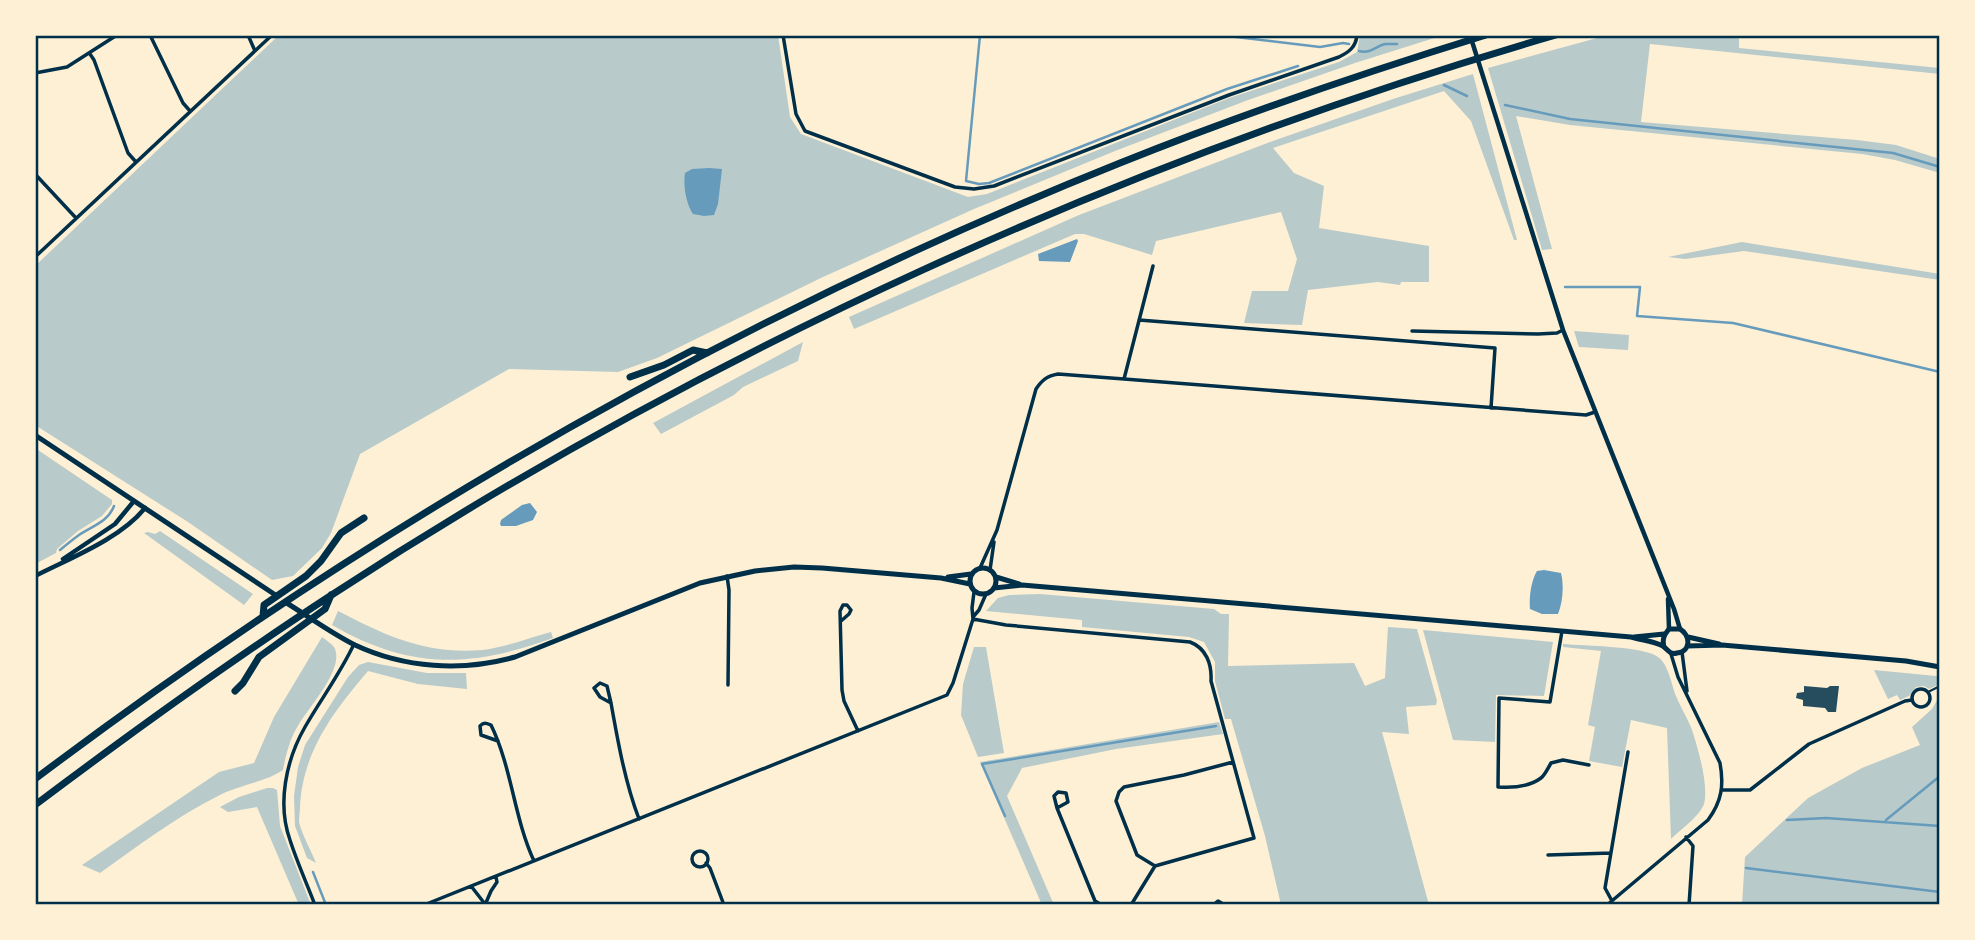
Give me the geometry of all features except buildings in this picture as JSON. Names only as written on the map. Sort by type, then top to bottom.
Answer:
[{"type":"highway","points":[[35,779],[152,693],[367,548],[592,415],[707,353],[878,269],[1118,164],[1381,68],[1486,35]]},
{"type":"highway","points":[[35,805],[142,725],[332,595],[482,501],[751,353],[912,275],[1063,208],[1261,131],[1389,86],[1556,35]]},
{"type":"highway","points":[[630,377],[655,369],[693,350],[707,353]]},
{"type":"highway","points":[[263,616],[264,605],[306,576],[321,561],[341,533],[364,518]]},
{"type":"highway","points":[[235,691],[259,657],[325,609],[332,595]]},
{"type":"main road","points":[[35,435],[330,631],[378,654],[408,662],[462,665],[494,662],[535,650],[700,583],[755,571],[794,567],[941,578],[970,584]]},
{"type":"main road","points":[[941,578],[971,574],[980,568],[990,570],[996,577],[1022,585]]},
{"type":"main road","points":[[971,574],[970,584],[974,592],[986,594],[995,587],[1022,585],[1562,631],[1630,637],[1664,647],[1671,653],[1682,652],[1687,646],[1688,637],[1680,629],[1630,637]]},
{"type":"main road","points":[[995,587],[996,577]]},
{"type":"main road","points":[[1664,647],[1662,640],[1667,632]]},
{"type":"main road","points":[[1688,637],[1722,645]]},
{"type":"main road","points":[[1687,646],[1722,645],[1906,661],[1940,667]]},
{"type":"street","points":[[35,73],[68,67],[117,35]]},
{"type":"street","points":[[150,35],[183,103],[190,111]]},
{"type":"street","points":[[248,35],[255,51]]},
{"type":"street","points":[[35,257],[272,35]]},
{"type":"street","points":[[783,35],[796,114],[805,131],[955,187],[974,189],[995,186],[1229,95],[1339,57],[1349,51],[1356,42],[1357,35]]},
{"type":"street","points":[[1470,35],[1563,330],[1680,629]]},
{"type":"street","points":[[90,54],[128,153],[136,162]]},
{"type":"street","points":[[35,174],[76,218]]},
{"type":"street","points":[[1124,379],[1153,266]]},
{"type":"street","points":[[1139,320],[1495,348],[1491,408]]},
{"type":"street","points":[[1412,331],[1538,334],[1563,330]]},
{"type":"street","points":[[990,570],[995,536],[1036,389],[1041,381],[1050,376],[1058,374],[1586,415],[1595,412]]},
{"type":"street","points":[[54,566],[116,524],[134,500]]},
{"type":"street","points":[[35,576],[127,526],[145,508]]},
{"type":"street","points":[[980,568],[995,536]]},
{"type":"street","points":[[727,576],[728,685]]},
{"type":"street","points":[[973,618],[974,592]]},
{"type":"street","points":[[424,905],[947,695],[973,618],[986,594]]},
{"type":"street","points":[[1667,595],[1667,632]]},
{"type":"street","points":[[973,618],[1006,625],[1190,642],[1199,645],[1211,664],[1211,681],[1254,838],[1155,866],[1131,905]]},
{"type":"street","points":[[841,621],[842,690],[844,701],[858,731]]},
{"type":"street","points":[[1562,631],[1550,702],[1499,698],[1498,787],[1513,788],[1543,778],[1551,763],[1563,760],[1589,765]]},
{"type":"street","points":[[316,905],[289,839],[284,808],[286,781],[289,765],[304,728],[354,644]]},
{"type":"street","points":[[1682,652],[1687,693]]},
{"type":"street","points":[[1607,905],[1708,820],[1720,801],[1723,790],[1720,762],[1678,677],[1671,653]]},
{"type":"street","points":[[611,703],[596,693],[594,688],[600,682],[605,684],[611,703],[625,777],[639,819]]},
{"type":"street","points":[[1923,689],[1928,692],[1930,698],[1925,706],[1918,707],[1912,700],[1913,694],[1923,689]]},
{"type":"street","points":[[1723,790],[1750,790],[1809,744],[1912,700]]},
{"type":"street","points":[[498,741],[481,734],[480,726],[486,723],[491,725],[498,741],[526,843],[534,861]]},
{"type":"street","points":[[1612,901],[1605,888],[1628,752]]},
{"type":"street","points":[[1155,866],[1137,855],[1116,801],[1119,792],[1135,783],[1184,775],[1233,762]]},
{"type":"street","points":[[1057,808],[1068,802],[1066,793],[1058,792],[1054,796],[1057,808],[1095,901],[1102,905]]},
{"type":"street","points":[[1686,837],[1693,846],[1689,905]]},
{"type":"street","points":[[706,863],[700,866],[694,863],[694,853],[705,853],[706,863],[724,905]]},
{"type":"street","points":[[1548,855],[1611,853]]},
{"type":"street","points":[[471,886],[485,904],[496,877]]},
{"type":"street","points":[[1213,905],[1218,901],[1225,905]]},
{"type":"path","points":[[1928,692],[1940,686]]},
{"type":"shaded area","points":[[279,35],[778,35],[790,117],[801,134],[968,197],[987,194],[1229,98],[1339,62],[1357,52],[1360,35],[1444,35],[1248,100],[1115,151],[974,209],[823,277],[657,358],[618,372],[509,369],[360,454],[331,533],[322,548],[293,576],[272,580],[188,522],[35,425],[35,266]]},
{"type":"shaded area","points":[[1608,35],[1739,35],[1739,48],[1940,68],[1940,74],[1650,44],[1641,122],[1896,145],[1940,159],[1940,173],[1862,154],[1570,125],[1516,116],[1552,249],[1542,250],[1488,68]]},
{"type":"shaded area","points":[[1473,74],[1517,240],[1514,240],[1471,121],[1444,91],[1273,148],[1294,173],[1324,186],[1319,228],[1429,246],[1429,282],[1401,282],[1400,285],[1378,282],[1308,290],[1302,325],[1244,323],[1252,291],[1288,291],[1297,259],[1281,212],[1156,241],[1152,255],[1084,234],[1075,234],[854,329],[849,317],[1079,215],[1270,142]]},
{"type":"shaded area","points":[[1742,242],[1940,274],[1940,280],[1744,251],[1685,259],[1668,257]]},
{"type":"shaded area","points":[[1574,331],[1629,335],[1628,350],[1579,347]]},
{"type":"shaded area","points":[[803,342],[798,361],[743,387],[734,395],[661,434],[653,423]]},
{"type":"shaded area","points":[[35,448],[112,500],[112,504],[102,516],[78,531],[57,549],[56,553],[35,564]]},
{"type":"shaded area","points":[[160,531],[253,594],[244,605],[144,533],[155,534]]},
{"type":"shaded area","points":[[1040,594],[1214,609],[1221,614],[1229,614],[1228,666],[1354,663],[1365,686],[1385,678],[1388,627],[1417,629],[1436,705],[1406,707],[1409,734],[1382,732],[1429,905],[1281,905],[1265,836],[1231,719],[1225,719],[1215,681],[1215,662],[1204,642],[1189,637],[1082,627],[1082,620],[986,611],[998,598]]},
{"type":"shaded area","points":[[338,611],[390,636],[443,650],[492,649],[551,632],[553,638],[495,655],[468,659],[415,657],[361,640],[332,625]]},
{"type":"shaded area","points":[[1423,630],[1553,642],[1544,696],[1496,695],[1495,742],[1453,740]]},
{"type":"shaded area","points":[[322,637],[334,647],[335,665],[325,687],[296,729],[283,770],[202,804],[100,873],[82,865],[219,772],[254,763],[274,717]]},
{"type":"shaded area","points":[[1563,644],[1613,647],[1651,653],[1665,665],[1692,730],[1705,787],[1702,809],[1671,839],[1667,728],[1631,720],[1622,767],[1589,761],[1595,727],[1588,725],[1601,651],[1563,647]]},
{"type":"shaded area","points":[[974,647],[986,647],[1004,753],[978,757],[961,715],[963,684]]},
{"type":"shaded area","points":[[368,662],[427,673],[466,673],[467,689],[418,684],[368,671],[332,717],[307,767],[302,786],[299,822],[316,863],[307,858],[295,826],[294,796],[298,767],[305,745],[348,677],[359,665]]},
{"type":"shaded area","points":[[1874,670],[1936,676],[1940,678],[1940,684],[1929,689],[1924,686],[1916,687],[1909,696],[1900,700],[1897,695],[1888,699]]},
{"type":"shaded area","points":[[1940,695],[1940,905],[1742,905],[1745,857],[1808,798],[1862,768],[1920,745],[1912,727],[1932,709]]},
{"type":"shaded area","points":[[1219,722],[1223,734],[1116,749],[1022,768],[1007,796],[1054,905],[1042,905],[980,762]]},
{"type":"shaded area","points":[[267,788],[277,790],[280,826],[311,905],[299,905],[257,807],[228,812],[220,807],[239,797]]},
{"type":"water","points":[[692,169],[722,169],[718,204],[714,215],[693,214],[686,194],[685,173]]},
{"type":"water","points":[[1077,239],[1070,262],[1039,261],[1038,254]]},
{"type":"water","points":[[530,503],[537,512],[533,520],[516,526],[501,526],[501,520],[522,505]]},
{"type":"water","points":[[1537,571],[1561,573],[1562,594],[1558,614],[1542,614],[1530,609],[1533,579]]},
{"type":"waterway","points":[[980,35],[966,181],[979,184],[989,183],[1227,89],[1298,66]]},
{"type":"waterway","points":[[1219,35],[1320,47],[1349,44]]},
{"type":"waterway","points":[[1359,51],[1370,51],[1385,44],[1397,44]]},
{"type":"waterway","points":[[1444,85],[1467,96]]},
{"type":"waterway","points":[[1505,105],[1570,119],[1893,153],[1940,167]]},
{"type":"waterway","points":[[1565,287],[1640,287],[1637,316],[1733,323],[1940,372]]},
{"type":"waterway","points":[[60,550],[104,520],[114,506]]},
{"type":"waterway","points":[[1005,816],[982,764],[1216,726]]},
{"type":"waterway","points":[[1886,820],[1940,776]]},
{"type":"waterway","points":[[1787,820],[1826,818],[1940,826]]},
{"type":"waterway","points":[[1746,868],[1940,892]]},
{"type":"waterway","points":[[313,872],[326,905]]}]
